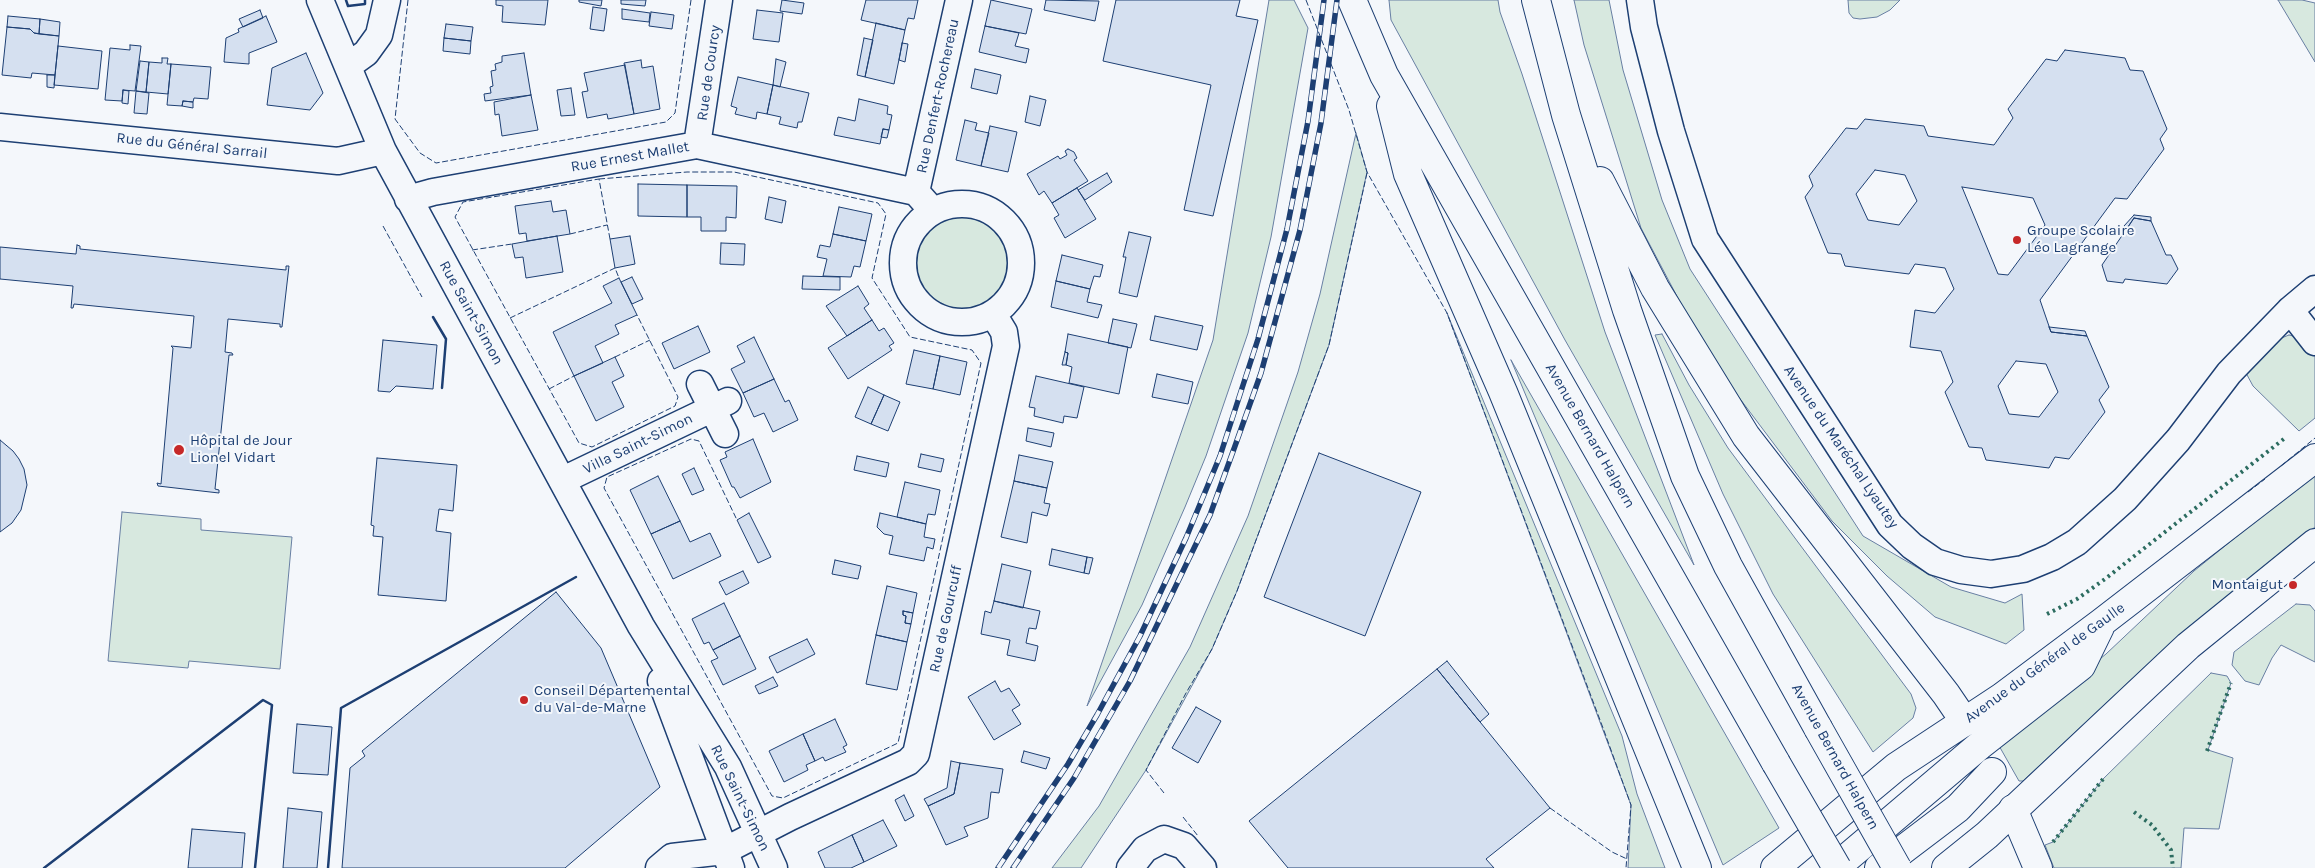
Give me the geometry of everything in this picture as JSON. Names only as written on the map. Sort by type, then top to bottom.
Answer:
[{"type":"main road","name":"Avenue Bernard Halpern","points":[[1352,0],[1384,75],[1836,868]]},
{"type":"main road","name":"Avenue Bernard Halpern","points":[[1536,0],[1566,115],[1627,310],[1685,476],[1728,566],[1898,868]]},
{"type":"main road","points":[[1384,75],[1408,174],[1503,392],[1697,868]]},
{"type":"main road","points":[[1566,115],[1655,288],[1746,436],[1946,694],[1965,722],[2013,809],[2038,868]]},
{"type":"main road","name":"Avenue du Général de Gaulle","points":[[1775,868],[1896,767],[1965,722],[2101,623],[2315,458]]},
{"type":"main road","points":[[1946,868],[1987,835],[2188,646],[2315,543]]},
{"type":"main road","points":[[1836,868],[1978,746],[2081,666],[2101,623]]},
{"type":"main road","points":[[1879,868],[1958,808],[1992,772]]},
{"type":"street","name":"Rue Saint-Simon","points":[[320,0],[383,151],[408,199],[641,626],[728,767],[774,868]]},
{"type":"street","points":[[348,66],[366,53],[379,35],[387,0]]},
{"type":"street","name":"Rue de Courcy","points":[[697,145],[719,0]]},
{"type":"street","name":"Rue Denfert-Rochereau","points":[[924,201],[959,0]]},
{"type":"street","name":"Avenue du Maréchal Lyautey","points":[[1640,0],[1644,26],[1671,130],[1705,239],[1890,525],[1912,546],[1935,562],[1961,570],[1991,574],[2023,569],[2052,557],[2077,542],[2125,499],[2178,440],[2230,373],[2290,310],[2315,289]]},
{"type":"street","name":"Rue du Général Sarrail","points":[[0,127],[338,161],[383,151]]},
{"type":"street","name":"Rue Ernest Mallet","points":[[408,199],[433,192],[697,145],[924,201]]},
{"type":"street","points":[[924,201],[977,204],[995,213],[1010,226],[1019,244],[1022,264],[1018,284],[1009,301],[993,314],[974,321],[953,322],[934,315],[918,302],[907,285],[902,265],[905,244],[924,201]]},
{"type":"street","points":[[2290,310],[2315,342]]},
{"type":"street","name":"Rue de Gourcuff","points":[[759,833],[908,762],[916,754],[1006,346],[1004,332],[993,314]]},
{"type":"street","name":"Villa Saint-Simon","points":[[700,384],[720,405],[725,434]]},
{"type":"street","name":"Villa Saint-Simon","points":[[563,480],[720,405]]},
{"type":"street","name":"Rue Saint-Simon","points":[[641,626],[723,862]]},
{"type":"street","points":[[659,868],[672,857],[723,862],[759,833]]},
{"type":"street","points":[[1130,868],[1145,849],[1164,839],[1184,846],[1203,868]]},
{"type":"shaded area","points":[[1269,0],[1294,0],[1308,28],[1271,237],[1248,333],[1206,456],[1185,507],[1142,605],[1087,706],[1213,340]]},
{"type":"shaded area","points":[[1389,0],[1498,0],[1500,12],[1522,74],[1605,332],[1694,565],[1565,340],[1391,20]]},
{"type":"shaded area","points":[[1574,0],[1609,0],[1623,70],[1662,200],[1690,269],[1863,536],[1951,587],[2005,603],[2022,594],[2024,630],[2006,644],[1935,617],[1887,576],[1832,521],[1710,359],[1641,228],[1584,45]]},
{"type":"shaded area","points":[[1848,0],[1900,0],[1890,10],[1877,17],[1860,19],[1853,18],[1849,13]]},
{"type":"shaded area","points":[[2278,0],[2302,0],[2315,3],[2315,62]]},
{"type":"shaded area","points":[[1356,133],[1367,172],[1329,345],[1237,591],[1212,649],[1146,770],[1081,868],[1052,868],[1099,806],[1190,647],[1248,516],[1298,372],[1320,294]]},
{"type":"shaded area","points":[[952,214],[972,214],[981,217],[997,228],[1008,244],[1011,253],[1011,273],[1008,282],[997,298],[981,309],[972,312],[952,312],[935,304],[921,290],[913,273],[913,253],[921,236],[935,222]]},
{"type":"shaded area","points":[[1447,313],[1622,736],[1637,794],[1665,868],[1628,868],[1631,805]]},
{"type":"shaded area","points":[[1662,334],[1689,385],[1728,448],[1911,694],[1916,708],[1913,718],[1873,752],[1773,594],[1723,494],[1655,335]]},
{"type":"shaded area","points":[[2289,335],[2297,337],[2315,349],[2315,418],[2299,431],[2253,386],[2246,373],[2274,341]]},
{"type":"shaded area","points":[[1511,360],[1779,828],[1723,865]]},
{"type":"shaded area","points":[[2315,473],[2315,527],[2164,649],[2023,781],[2019,781],[1998,744],[1999,741],[2106,654],[2194,571]]},
{"type":"shaded area","points":[[122,512],[201,519],[201,530],[292,537],[280,669],[189,661],[188,668],[108,661]]},
{"type":"shaded area","points":[[2296,604],[2310,605],[2315,611],[2315,662],[2281,645],[2272,658],[2259,685],[2245,681],[2232,665],[2234,652]]},
{"type":"shaded area","points":[[2211,673],[2227,676],[2231,683],[2208,750],[2233,758],[2219,829],[2184,828],[2181,868],[2054,868],[2045,845],[2053,842],[2103,779]]},
{"type":"building","points":[[496,0],[548,0],[545,25],[502,22],[503,6],[496,5]]},
{"type":"building","points":[[579,0],[602,0],[601,6],[579,2]]},
{"type":"building","points":[[621,0],[646,0],[645,6],[621,4]]},
{"type":"building","points":[[782,0],[804,3],[802,14],[780,11]]},
{"type":"building","points":[[866,0],[918,0],[914,19],[908,18],[905,30],[861,20]]},
{"type":"building","points":[[991,0],[1032,9],[1026,34],[985,26]]},
{"type":"building","points":[[1046,0],[1099,1],[1095,21],[1044,10]]},
{"type":"building","points":[[1116,0],[1240,0],[1236,16],[1258,20],[1213,216],[1184,210],[1211,85],[1103,61]]},
{"type":"building","points":[[593,7],[607,9],[604,31],[590,29]]},
{"type":"building","points":[[622,9],[650,13],[649,22],[622,19]]},
{"type":"building","points":[[260,10],[263,18],[243,27],[239,19]]},
{"type":"building","points":[[757,10],[783,13],[779,42],[753,39]]},
{"type":"building","points":[[651,12],[674,15],[672,29],[649,26]]},
{"type":"building","points":[[8,16],[40,19],[39,34],[34,33],[30,29],[7,27]]},
{"type":"building","points":[[266,16],[277,42],[249,53],[249,64],[224,62],[226,38],[239,32],[238,29]]},
{"type":"building","points":[[40,19],[60,22],[59,36],[39,34]]},
{"type":"building","points":[[876,23],[905,30],[894,84],[865,77]]},
{"type":"building","points":[[446,24],[473,27],[471,41],[444,38]]},
{"type":"building","points":[[985,26],[1019,33],[1015,46],[1029,49],[1026,63],[979,52]]},
{"type":"building","points":[[7,27],[30,29],[34,33],[59,36],[55,75],[32,73],[31,78],[2,75]]},
{"type":"building","points":[[444,38],[471,41],[470,54],[443,51]]},
{"type":"building","points":[[864,38],[873,40],[865,77],[857,75]]},
{"type":"building","points":[[902,43],[908,44],[905,62],[899,60]]},
{"type":"building","points":[[130,45],[141,46],[135,91],[123,90],[122,101],[105,100],[110,48],[130,50]]},
{"type":"building","points":[[58,46],[102,51],[98,89],[54,85]]},
{"type":"building","points":[[2065,50],[2125,58],[2130,70],[2143,71],[2167,129],[2160,139],[2164,149],[2127,199],[2115,198],[2040,300],[2051,332],[2087,336],[2109,387],[2099,400],[2105,412],[2069,459],[2055,457],[2049,468],[1986,460],[1982,448],[1969,447],[1945,392],[1953,382],[1941,351],[1910,347],[1915,310],[1935,313],[1954,289],[1945,268],[1915,264],[1909,274],[1845,266],[1841,254],[1828,253],[1805,197],[1813,186],[1809,176],[1846,128],[1857,129],[1865,119],[1924,126],[1928,136],[1994,145],[2013,118],[2008,109],[2046,59],[2057,61]],"holes":[[[1875,170],[1905,175],[1917,201],[1899,225],[1868,220],[1856,194]],[[1962,187],[2033,198],[2045,225],[2008,275],[1998,274]],[[2016,361],[2046,364],[2058,392],[2039,417],[2009,414],[1998,386]]]},
{"type":"building","points":[[306,53],[323,93],[310,110],[267,105],[272,68]]},
{"type":"building","points":[[524,53],[531,95],[485,101],[484,94],[491,93],[490,87],[493,86],[491,71],[496,70],[495,64],[502,62],[502,56]]},
{"type":"building","points":[[162,58],[168,58],[167,64],[171,64],[168,94],[146,92],[149,62],[162,63]]},
{"type":"building","points":[[776,59],[786,62],[780,87],[773,85]]},
{"type":"building","points":[[641,60],[642,68],[653,66],[660,109],[634,114],[624,63]]},
{"type":"building","points":[[140,61],[149,62],[146,92],[136,91]]},
{"type":"building","points":[[171,64],[211,67],[208,99],[194,98],[193,102],[183,101],[182,106],[167,105]]},
{"type":"building","points":[[625,65],[634,114],[608,119],[607,114],[587,118],[582,92],[588,91],[584,73]]},
{"type":"building","points":[[975,69],[1001,75],[997,94],[971,88]]},
{"type":"building","points":[[47,75],[55,75],[54,88],[47,87]]},
{"type":"building","points":[[738,77],[773,85],[767,114],[757,112],[756,119],[735,114],[737,108],[731,106]]},
{"type":"building","points":[[773,85],[809,93],[802,122],[798,122],[797,128],[779,124],[781,117],[767,114]]},
{"type":"building","points":[[571,88],[575,115],[561,116],[557,90]]},
{"type":"building","points":[[123,90],[129,91],[128,104],[122,103]]},
{"type":"building","points":[[136,91],[149,93],[147,114],[134,113]]},
{"type":"building","points":[[531,95],[538,130],[502,136],[499,114],[495,115],[494,102]]},
{"type":"building","points":[[1030,96],[1046,100],[1040,126],[1025,122]]},
{"type":"building","points":[[859,99],[888,106],[887,114],[892,115],[889,130],[883,129],[880,144],[834,135],[838,117],[855,121]]},
{"type":"building","points":[[183,101],[193,102],[193,108],[182,106]]},
{"type":"building","points":[[965,120],[977,123],[975,130],[989,133],[981,166],[956,160]]},
{"type":"building","points":[[990,126],[1017,132],[1008,172],[981,166]]},
{"type":"building","points":[[883,129],[889,130],[887,138],[881,137]]},
{"type":"building","points":[[1068,149],[1074,152],[1077,158],[1074,160],[1088,181],[1052,203],[1044,191],[1039,195],[1027,174],[1058,156],[1060,159],[1067,155],[1065,151]]},
{"type":"building","points":[[1107,173],[1112,182],[1085,200],[1078,190]]},
{"type":"building","points":[[638,184],[687,185],[687,217],[638,216]]},
{"type":"building","points":[[687,185],[737,186],[736,218],[726,217],[726,231],[701,231],[701,217],[687,217]]},
{"type":"building","points":[[1077,188],[1096,219],[1065,238],[1054,218],[1059,215],[1052,203]]},
{"type":"building","points":[[769,197],[786,201],[782,223],[765,219]]},
{"type":"building","points":[[551,201],[553,212],[566,210],[570,234],[527,241],[526,233],[519,234],[515,206]]},
{"type":"building","points":[[839,207],[872,214],[866,241],[833,234]]},
{"type":"building","points":[[2134,215],[2151,217],[2151,221],[2134,218],[2126,230],[2124,226]]},
{"type":"building","points":[[2134,218],[2151,221],[2166,255],[2171,255],[2178,269],[2167,284],[2125,279],[2123,283],[2107,281],[2102,265]]},
{"type":"building","points":[[1129,232],[1151,237],[1137,297],[1119,293],[1126,257],[1123,257]]},
{"type":"building","points":[[833,234],[866,241],[860,267],[854,266],[851,277],[823,276],[827,259],[817,257],[820,245],[830,247]]},
{"type":"building","points":[[557,236],[563,272],[526,278],[523,257],[515,258],[512,244]]},
{"type":"building","points":[[630,236],[635,264],[615,268],[610,239]]},
{"type":"building","points":[[721,243],[745,244],[744,265],[720,264]]},
{"type":"building","points":[[77,245],[80,246],[80,249],[286,270],[286,266],[289,266],[282,327],[280,327],[280,324],[228,319],[225,352],[232,353],[233,355],[229,355],[215,489],[219,490],[219,493],[158,486],[157,483],[161,484],[173,348],[171,346],[191,348],[194,316],[74,304],[73,308],[71,308],[73,286],[0,279],[0,247],[76,254]]},
{"type":"building","points":[[1062,255],[1103,265],[1100,277],[1094,276],[1090,289],[1056,281]]},
{"type":"building","points":[[803,276],[840,277],[840,290],[802,289]]},
{"type":"building","points":[[632,277],[643,299],[632,304],[621,282]]},
{"type":"building","points":[[619,278],[637,315],[615,325],[619,334],[595,346],[603,363],[574,376],[553,332],[612,303],[603,286]]},
{"type":"building","points":[[1056,281],[1090,289],[1087,302],[1102,305],[1098,318],[1051,307]]},
{"type":"building","points":[[858,286],[869,304],[864,308],[872,320],[847,336],[826,306]]},
{"type":"building","points":[[1155,316],[1203,326],[1197,350],[1150,340]]},
{"type":"building","points":[[1113,319],[1137,324],[1131,348],[1108,343]]},
{"type":"building","points":[[872,320],[879,331],[884,328],[894,343],[889,346],[892,350],[848,379],[828,348]]},
{"type":"building","points":[[698,326],[710,352],[674,369],[662,343]]},
{"type":"building","points":[[2049,327],[2085,331],[2087,336],[2051,332]]},
{"type":"building","points":[[1068,334],[1128,347],[1119,394],[1069,383],[1072,367],[1066,365],[1068,353],[1065,352]]},
{"type":"building","points":[[754,337],[774,379],[743,393],[731,369],[745,362],[737,346]]},
{"type":"building","points":[[383,340],[437,345],[433,389],[396,386],[390,392],[378,391]]},
{"type":"building","points":[[914,350],[940,356],[933,389],[906,384]]},
{"type":"building","points":[[1065,352],[1068,353],[1066,365],[1062,365]]},
{"type":"building","points":[[940,356],[967,362],[960,395],[933,389]]},
{"type":"building","points":[[615,357],[624,376],[612,382],[624,407],[596,421],[574,376]]},
{"type":"building","points":[[1157,374],[1193,382],[1188,404],[1152,397]]},
{"type":"building","points":[[1036,376],[1084,387],[1077,418],[1064,416],[1063,423],[1034,416],[1035,408],[1029,407]]},
{"type":"building","points":[[774,379],[785,402],[789,400],[798,420],[773,432],[764,413],[754,417],[743,393]]},
{"type":"building","points":[[868,387],[884,395],[871,424],[855,417]]},
{"type":"building","points":[[884,395],[900,402],[888,431],[871,424]]},
{"type":"building","points":[[1028,428],[1054,433],[1051,447],[1026,441]]},
{"type":"building","points":[[753,439],[771,482],[740,498],[734,487],[732,487],[720,460],[727,457],[725,452]]},
{"type":"building","points":[[0,440],[19,459],[24,469],[27,485],[21,510],[12,523],[0,532]]},
{"type":"building","points":[[1319,453],[1421,492],[1365,636],[1264,597]]},
{"type":"building","points":[[921,454],[944,459],[941,472],[918,467]]},
{"type":"building","points":[[1019,455],[1053,462],[1047,488],[1014,481]]},
{"type":"building","points":[[857,456],[889,463],[886,477],[854,470]]},
{"type":"building","points":[[377,458],[457,465],[453,511],[439,509],[436,531],[451,533],[446,601],[378,595],[383,537],[373,536],[374,526],[371,525]]},
{"type":"building","points":[[694,468],[704,490],[692,495],[682,474]]},
{"type":"building","points":[[658,476],[680,521],[651,534],[630,490]]},
{"type":"building","points":[[1014,481],[1047,488],[1044,503],[1050,504],[1047,516],[1032,512],[1027,543],[1001,537]]},
{"type":"building","points":[[905,482],[940,490],[935,515],[928,514],[926,524],[897,517]]},
{"type":"building","points":[[749,513],[771,557],[758,563],[737,520]]},
{"type":"building","points":[[880,513],[926,524],[924,537],[935,539],[933,549],[927,547],[924,561],[889,554],[893,536],[884,534],[877,527]]},
{"type":"building","points":[[680,521],[690,542],[710,533],[721,556],[673,579],[651,534]]},
{"type":"building","points":[[1052,549],[1087,557],[1084,573],[1049,565]]},
{"type":"building","points":[[1087,557],[1093,558],[1089,574],[1084,573]]},
{"type":"building","points":[[835,560],[861,566],[858,579],[832,574]]},
{"type":"building","points":[[1002,564],[1031,571],[1023,608],[994,601]]},
{"type":"building","points":[[743,571],[749,583],[726,595],[719,582]]},
{"type":"building","points":[[887,586],[917,593],[913,613],[903,611],[903,615],[906,616],[905,623],[911,624],[907,642],[876,635]]},
{"type":"building","name":"Conseil Départemental du Val-de-Marne","points":[[556,592],[601,648],[660,787],[565,868],[342,868],[350,768],[365,756],[362,751]]},
{"type":"building","points":[[994,601],[1040,611],[1036,629],[1029,628],[1026,643],[1038,646],[1035,661],[1007,655],[1010,640],[981,634],[985,611],[991,613]]},
{"type":"building","points":[[724,603],[740,636],[713,650],[709,642],[704,644],[692,619]]},
{"type":"building","points":[[903,611],[913,613],[911,624],[905,623],[906,616],[903,615]]},
{"type":"building","points":[[876,635],[907,642],[897,690],[866,684]]},
{"type":"building","points":[[740,636],[756,669],[723,685],[711,661],[718,658],[713,650]]},
{"type":"building","points":[[807,639],[815,654],[777,673],[769,657]]},
{"type":"building","points":[[1447,661],[1489,714],[1480,722],[1437,669]]},
{"type":"building","points":[[1437,669],[1550,808],[1486,859],[1494,868],[1288,868],[1249,821]]},
{"type":"building","points":[[773,677],[778,686],[759,694],[755,686]]},
{"type":"building","points":[[995,681],[1001,692],[1009,688],[1020,705],[1012,710],[1021,724],[994,740],[968,697]]},
{"type":"building","points":[[1196,707],[1221,721],[1198,763],[1172,748]]},
{"type":"building","points":[[835,719],[847,745],[843,747],[846,752],[825,761],[823,757],[815,761],[803,734]]},
{"type":"building","points":[[297,724],[332,727],[328,775],[293,773]]},
{"type":"building","points":[[803,734],[815,761],[806,765],[808,770],[784,782],[769,751]]},
{"type":"building","points":[[1024,751],[1050,758],[1046,769],[1021,762]]},
{"type":"building","points":[[951,761],[960,763],[954,794],[928,806],[924,799],[947,788]]},
{"type":"building","points":[[960,763],[1003,769],[999,793],[991,792],[988,818],[964,827],[968,836],[946,845],[928,806],[954,794]]},
{"type":"building","points":[[904,795],[914,816],[905,821],[895,800]]},
{"type":"building","points":[[288,808],[322,812],[317,868],[283,868]]},
{"type":"building","points":[[883,820],[897,846],[864,862],[852,835]]},
{"type":"building","points":[[192,829],[245,833],[242,868],[188,868]]},
{"type":"building","points":[[852,835],[864,862],[851,868],[825,868],[818,852]]},
{"type":"railway","points":[[998,868],[1068,764],[1140,636],[1186,538],[1220,456],[1258,339],[1287,229],[1308,121],[1324,0]]},
{"type":"railway","points":[[1013,868],[1074,778],[1130,681],[1210,515],[1261,373],[1300,230],[1321,123],[1337,0]]},
{"type":"hedge","points":[[2047,614],[2077,599],[2105,579],[2285,438]]},
{"type":"hedge","points":[[2207,751],[2231,683]]},
{"type":"hedge","points":[[2053,842],[2103,779]]},
{"type":"hedge","points":[[2134,812],[2152,825],[2171,850],[2173,868]]},
{"type":"fence","points":[[408,0],[395,119],[420,153],[436,163],[666,122],[675,113],[691,0]]},
{"type":"fence","points":[[1306,0],[1349,110],[1367,172],[1447,313],[1603,728],[1631,805],[1626,868]]},
{"type":"fence","points":[[599,179],[687,172],[734,172],[878,203],[886,214],[872,278],[910,337],[972,350],[981,363],[898,743],[783,798],[772,796],[604,488],[607,477],[691,439],[699,441],[737,520]]},
{"type":"fence","points":[[1164,793],[1146,770],[1186,693],[1212,649],[1237,591],[1329,345],[1367,173]]},
{"type":"fence","points":[[610,239],[599,179],[463,202],[455,217],[579,443],[592,447],[675,406],[678,397],[637,315]]},
{"type":"fence","points":[[570,234],[607,225]]},
{"type":"fence","points":[[383,226],[422,297]]},
{"type":"fence","points":[[472,250],[512,244]]},
{"type":"fence","points":[[510,318],[615,268],[619,278]]},
{"type":"fence","points":[[615,357],[650,340]]},
{"type":"fence","points":[[549,389],[574,376]]},
{"type":"fence","points":[[2281,466],[2315,438]]},
{"type":"fence","points":[[2248,492],[2265,479]]},
{"type":"fence","points":[[1550,808],[1612,852],[1627,859]]},
{"type":"fence","points":[[1183,817],[1198,836]]},
{"type":"wall","points":[[346,0],[348,6],[365,4],[365,0]]},
{"type":"wall","points":[[433,317],[446,339],[442,388]]},
{"type":"wall","points":[[328,868],[341,708],[576,577]]},
{"type":"wall","points":[[44,868],[263,700],[272,705],[255,868]]},
{"type":"place","name":"Groupe Scolaire Léo Lagrange","points":[[2017,240]]},
{"type":"place","name":"Hôpital de Jour Lionel Vidart","points":[[179,450]]},
{"type":"place","name":"Montaigut","points":[[2293,585]]},
{"type":"place","name":"Conseil Départemental du Val-de-Marne","points":[[524,700]]}]
